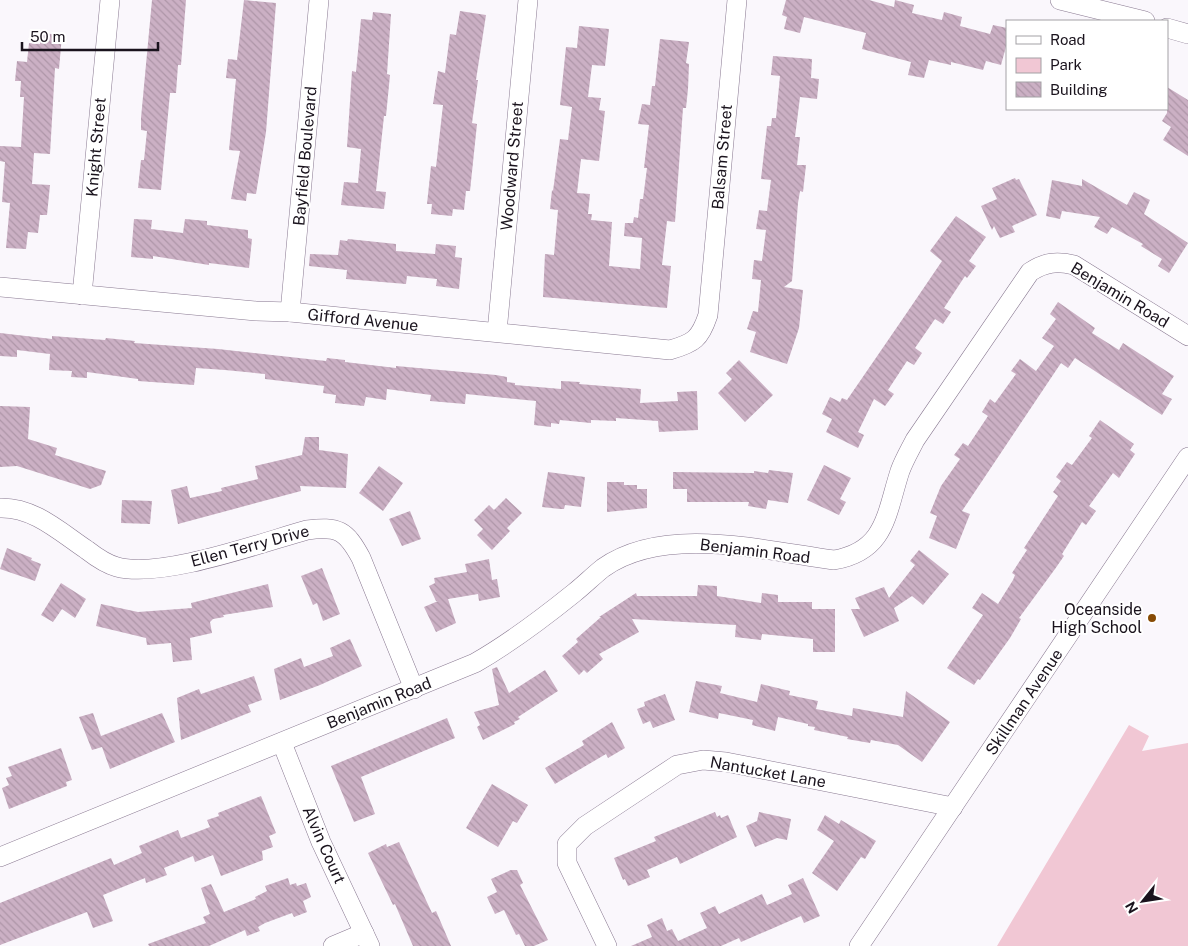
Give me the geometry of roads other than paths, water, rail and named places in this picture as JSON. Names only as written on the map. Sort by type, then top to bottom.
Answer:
[{"type":"street","name":"Knight Street","points":[[82,295],[110,0]]},
{"type":"street","name":"Bayfield Boulevard","points":[[290,312],[319,0]]},
{"type":"street","name":"Woodward Street","points":[[496,332],[528,0]]},
{"type":"street","name":"Balsam Street","points":[[708,315],[737,0]]},
{"type":"street","points":[[1060,0],[1141,20]]},
{"type":"street","points":[[1168,28],[1188,34]]},
{"type":"street","name":"Benjamin Road","points":[[0,857],[475,664],[498,650],[604,568],[633,554],[658,547],[694,543],[834,560],[848,558],[866,549],[882,530],[901,469],[915,440],[1030,272],[1041,265],[1061,262],[1074,265],[1188,336]]},
{"type":"street","name":"Gifford Avenue","points":[[0,287],[256,311],[290,312],[670,350],[690,344],[702,332],[708,315]]},
{"type":"street","name":"Skillman Avenue","points":[[859,946],[1188,457]]},
{"type":"street","name":"Ellen Terry Drive","points":[[0,508],[15,507],[38,516],[102,560],[117,567],[144,570],[179,565],[307,530],[328,527],[337,529],[352,540],[361,558],[414,689]]},
{"type":"street","name":"Alvin Court","points":[[282,743],[321,842],[367,940]]},
{"type":"street","name":"Nantucket Lane","points":[[607,946],[567,863],[567,844],[585,826],[677,765],[703,760],[726,762],[953,807]]},
{"type":"street","points":[[333,946],[367,940]]},
{"type":"place","name":"Oceanside High School","points":[[1152,618]]}]
